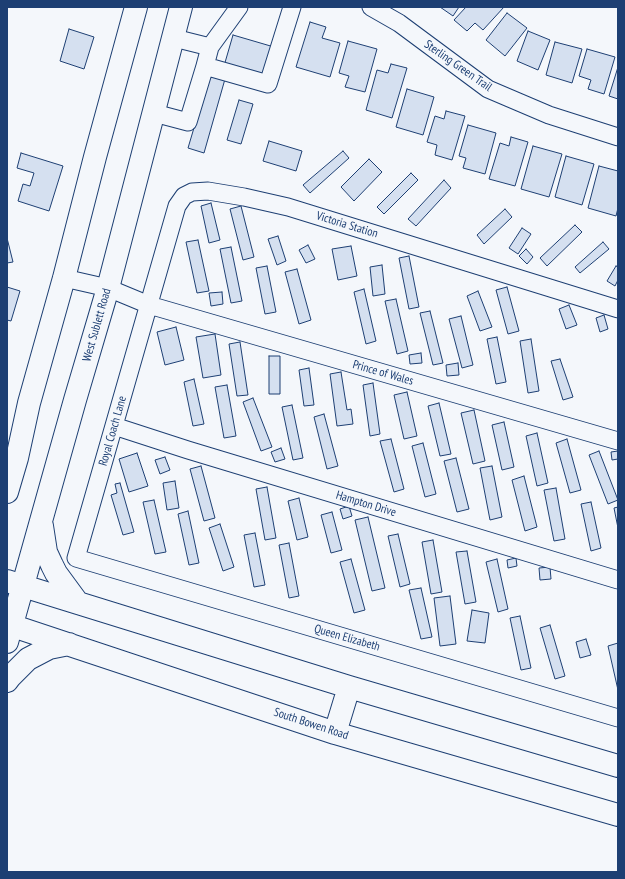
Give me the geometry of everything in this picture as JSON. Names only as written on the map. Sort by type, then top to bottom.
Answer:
[{"type":"main road","points":[[7,492],[12,457],[29,403],[64,278],[136,7]]},
{"type":"main road","name":"West Sublett Road","points":[[8,630],[15,584],[41,521],[108,288],[181,7]]},
{"type":"main road","points":[[41,521],[46,552],[56,573],[78,603]]},
{"type":"main road","points":[[15,584],[349,687],[618,766]]},
{"type":"main road","name":"South Bowen Road","points":[[8,630],[69,644],[335,733],[618,815]]},
{"type":"main road","points":[[7,681],[28,658],[49,648],[69,644]]},
{"type":"main road","points":[[335,733],[349,687]]},
{"type":"street","points":[[154,113],[188,122],[210,47],[239,7]]},
{"type":"street","points":[[205,66],[268,84],[292,7]]},
{"type":"street","name":"Sterling Green Trail","points":[[371,7],[399,23],[488,89],[549,115],[618,137]]},
{"type":"street","points":[[174,38],[210,47]]},
{"type":"street","name":"Victoria Station","points":[[149,305],[177,206],[184,196],[192,192],[208,191],[244,196],[288,207],[618,309]]},
{"type":"street","name":"Prince of Wales","points":[[64,278],[108,288],[149,305],[618,441]]},
{"type":"street","name":"Royal Coach Lane","points":[[76,558],[149,305]]},
{"type":"street","name":"Hampton Drive","points":[[114,426],[203,455],[618,580]]},
{"type":"street","name":"Queen Elizabeth","points":[[76,558],[618,718]]},
{"type":"building","points":[[440,7],[459,7],[453,16]]},
{"type":"building","points":[[466,7],[504,7],[483,30],[475,23],[467,31],[454,20]]},
{"type":"building","points":[[507,13],[527,28],[505,56],[486,40]]},
{"type":"building","points":[[310,22],[326,27],[322,38],[340,43],[330,77],[296,67]]},
{"type":"building","points":[[69,29],[94,37],[84,69],[60,61]]},
{"type":"building","points":[[528,31],[550,40],[538,70],[517,61]]},
{"type":"building","points":[[233,35],[274,47],[265,78],[224,66]]},
{"type":"building","points":[[348,41],[377,49],[365,92],[345,87],[349,76],[339,73]]},
{"type":"building","points":[[555,42],[582,49],[572,83],[546,75]]},
{"type":"building","points":[[587,49],[615,57],[604,94],[588,89],[591,80],[579,76]]},
{"type":"building","points":[[391,64],[407,68],[392,118],[366,110],[377,70],[388,73]]},
{"type":"building","points":[[618,67],[618,99],[609,96]]},
{"type":"building","points":[[210,74],[225,79],[204,153],[188,148]]},
{"type":"building","points":[[407,89],[434,97],[423,135],[396,127]]},
{"type":"building","points":[[239,100],[253,104],[241,144],[227,140]]},
{"type":"building","points":[[446,111],[465,116],[452,160],[435,155],[437,145],[427,142],[435,116],[444,119]]},
{"type":"building","points":[[468,125],[496,133],[485,174],[463,168],[466,158],[459,156]]},
{"type":"building","points":[[511,137],[528,142],[515,186],[489,179],[500,143],[509,146]]},
{"type":"building","points":[[269,141],[302,151],[296,171],[263,161]]},
{"type":"building","points":[[533,146],[562,154],[549,197],[521,189]]},
{"type":"building","points":[[343,151],[349,158],[310,193],[303,185]]},
{"type":"building","points":[[21,153],[63,166],[49,211],[18,201],[23,184],[30,186],[34,173],[17,168]]},
{"type":"building","points":[[566,156],[594,164],[582,205],[555,197]]},
{"type":"building","points":[[369,159],[382,172],[354,201],[341,187]]},
{"type":"building","points":[[599,166],[618,171],[618,208],[616,216],[588,208]]},
{"type":"building","points":[[411,173],[418,180],[384,214],[377,207]]},
{"type":"building","points":[[444,180],[451,188],[416,226],[408,219]]},
{"type":"building","points":[[211,203],[220,240],[209,243],[201,206]]},
{"type":"building","points":[[241,206],[254,257],[243,260],[230,209]]},
{"type":"building","points":[[505,209],[512,217],[484,244],[477,235]]},
{"type":"building","points":[[575,225],[582,232],[547,266],[540,258]]},
{"type":"building","points":[[522,228],[531,234],[518,254],[509,248]]},
{"type":"building","points":[[278,236],[286,261],[277,265],[268,239]]},
{"type":"building","points":[[7,238],[13,262],[7,263]]},
{"type":"building","points":[[198,240],[209,291],[197,293],[186,242]]},
{"type":"building","points":[[603,242],[609,249],[580,273],[575,267]]},
{"type":"building","points":[[308,245],[315,259],[306,263],[299,250]]},
{"type":"building","points":[[351,246],[357,276],[338,280],[332,249]]},
{"type":"building","points":[[231,247],[242,301],[231,303],[220,249]]},
{"type":"building","points":[[526,249],[533,257],[527,264],[519,256]]},
{"type":"building","points":[[409,256],[419,307],[409,309],[399,258]]},
{"type":"building","points":[[382,265],[385,294],[373,296],[370,267]]},
{"type":"building","points":[[267,266],[276,312],[265,314],[256,268]]},
{"type":"building","points":[[616,266],[618,267],[618,280],[615,286],[607,281]]},
{"type":"building","points":[[297,269],[311,320],[299,324],[285,272]]},
{"type":"building","points":[[7,287],[20,291],[11,321],[7,320]]},
{"type":"building","points":[[507,287],[519,331],[508,334],[496,290]]},
{"type":"building","points":[[364,289],[376,341],[366,344],[354,292]]},
{"type":"building","points":[[478,291],[492,327],[480,331],[467,296]]},
{"type":"building","points":[[222,292],[223,304],[211,306],[209,293]]},
{"type":"building","points":[[396,299],[408,351],[397,354],[385,301]]},
{"type":"building","points":[[569,305],[577,325],[566,329],[559,309]]},
{"type":"building","points":[[430,311],[443,363],[433,365],[420,313]]},
{"type":"building","points":[[604,315],[608,329],[600,332],[596,318]]},
{"type":"building","points":[[461,316],[473,365],[462,368],[449,319]]},
{"type":"building","points":[[176,327],[184,360],[165,365],[157,332]]},
{"type":"building","points":[[215,334],[221,375],[203,378],[196,337]]},
{"type":"building","points":[[497,337],[506,382],[496,384],[487,339]]},
{"type":"building","points":[[531,339],[539,391],[528,393],[520,341]]},
{"type":"building","points":[[240,342],[248,395],[237,396],[229,344]]},
{"type":"building","points":[[421,353],[422,363],[410,364],[409,355]]},
{"type":"building","points":[[269,356],[280,356],[280,394],[269,394]]},
{"type":"building","points":[[560,359],[573,397],[563,400],[551,361]]},
{"type":"building","points":[[458,363],[459,375],[447,376],[446,365]]},
{"type":"building","points":[[309,368],[314,405],[304,406],[299,370]]},
{"type":"building","points":[[341,372],[347,410],[351,409],[353,424],[337,426],[330,374]]},
{"type":"building","points":[[194,379],[204,424],[193,426],[184,382]]},
{"type":"building","points":[[373,383],[380,434],[370,436],[363,385]]},
{"type":"building","points":[[227,385],[236,436],[224,438],[215,387]]},
{"type":"building","points":[[407,392],[417,436],[404,439],[394,395]]},
{"type":"building","points":[[253,398],[272,447],[261,451],[243,402]]},
{"type":"building","points":[[439,403],[451,454],[440,456],[428,406]]},
{"type":"building","points":[[292,405],[303,458],[293,460],[282,407]]},
{"type":"building","points":[[474,410],[485,461],[473,464],[461,413]]},
{"type":"building","points":[[324,414],[338,466],[327,469],[314,417]]},
{"type":"building","points":[[504,422],[514,467],[502,470],[492,425]]},
{"type":"building","points":[[537,433],[548,483],[537,486],[526,436]]},
{"type":"building","points":[[391,439],[404,489],[394,492],[380,441]]},
{"type":"building","points":[[567,439],[581,490],[570,493],[556,443]]},
{"type":"building","points":[[423,443],[436,494],[425,497],[412,446]]},
{"type":"building","points":[[281,448],[285,459],[275,462],[271,452]]},
{"type":"building","points":[[599,451],[618,500],[608,504],[589,455]]},
{"type":"building","points":[[618,451],[618,459],[612,460],[611,452]]},
{"type":"building","points":[[137,453],[148,486],[129,492],[119,459]]},
{"type":"building","points":[[165,457],[170,470],[160,474],[155,460]]},
{"type":"building","points":[[456,458],[469,509],[457,512],[444,461]]},
{"type":"building","points":[[201,466],[215,518],[204,521],[190,469]]},
{"type":"building","points":[[492,466],[502,517],[490,520],[480,468]]},
{"type":"building","points":[[524,476],[537,527],[525,531],[512,480]]},
{"type":"building","points":[[175,481],[179,508],[167,510],[163,483]]},
{"type":"building","points":[[120,483],[134,532],[123,535],[111,495],[117,493],[115,484]]},
{"type":"building","points":[[267,487],[276,538],[265,540],[256,489]]},
{"type":"building","points":[[556,488],[565,539],[554,541],[544,490]]},
{"type":"building","points":[[299,498],[308,537],[297,540],[288,501]]},
{"type":"building","points":[[154,500],[166,552],[155,554],[143,502]]},
{"type":"building","points":[[591,502],[601,548],[591,551],[581,504]]},
{"type":"building","points":[[349,506],[352,516],[343,519],[340,509]]},
{"type":"building","points":[[618,507],[618,528],[614,508]]},
{"type":"building","points":[[188,511],[199,563],[189,565],[178,514]]},
{"type":"building","points":[[332,512],[342,550],[331,553],[321,515]]},
{"type":"building","points":[[368,517],[385,588],[372,591],[355,520]]},
{"type":"building","points":[[220,524],[234,567],[223,571],[209,528]]},
{"type":"building","points":[[255,533],[265,585],[254,587],[244,535]]},
{"type":"building","points":[[398,534],[410,584],[400,587],[388,536]]},
{"type":"building","points":[[433,540],[442,592],[431,594],[422,542]]},
{"type":"building","points":[[289,543],[299,596],[289,598],[279,545]]},
{"type":"building","points":[[467,551],[476,602],[465,604],[456,552]]},
{"type":"building","points":[[516,558],[517,566],[508,568],[507,560]]},
{"type":"building","points":[[351,559],[365,610],[354,613],[340,562]]},
{"type":"building","points":[[497,559],[508,609],[498,612],[486,562]]},
{"type":"building","points":[[550,567],[551,579],[540,580],[539,568]]},
{"type":"building","points":[[421,588],[432,637],[421,639],[409,590]]},
{"type":"building","points":[[450,596],[456,644],[440,646],[434,598]]},
{"type":"building","points":[[472,610],[489,613],[485,643],[467,641]]},
{"type":"building","points":[[520,616],[531,668],[521,670],[510,618]]},
{"type":"building","points":[[550,625],[565,676],[555,679],[540,628]]},
{"type":"building","points":[[586,639],[591,655],[580,658],[576,642]]},
{"type":"building","points":[[618,643],[618,690],[608,646]]}]
